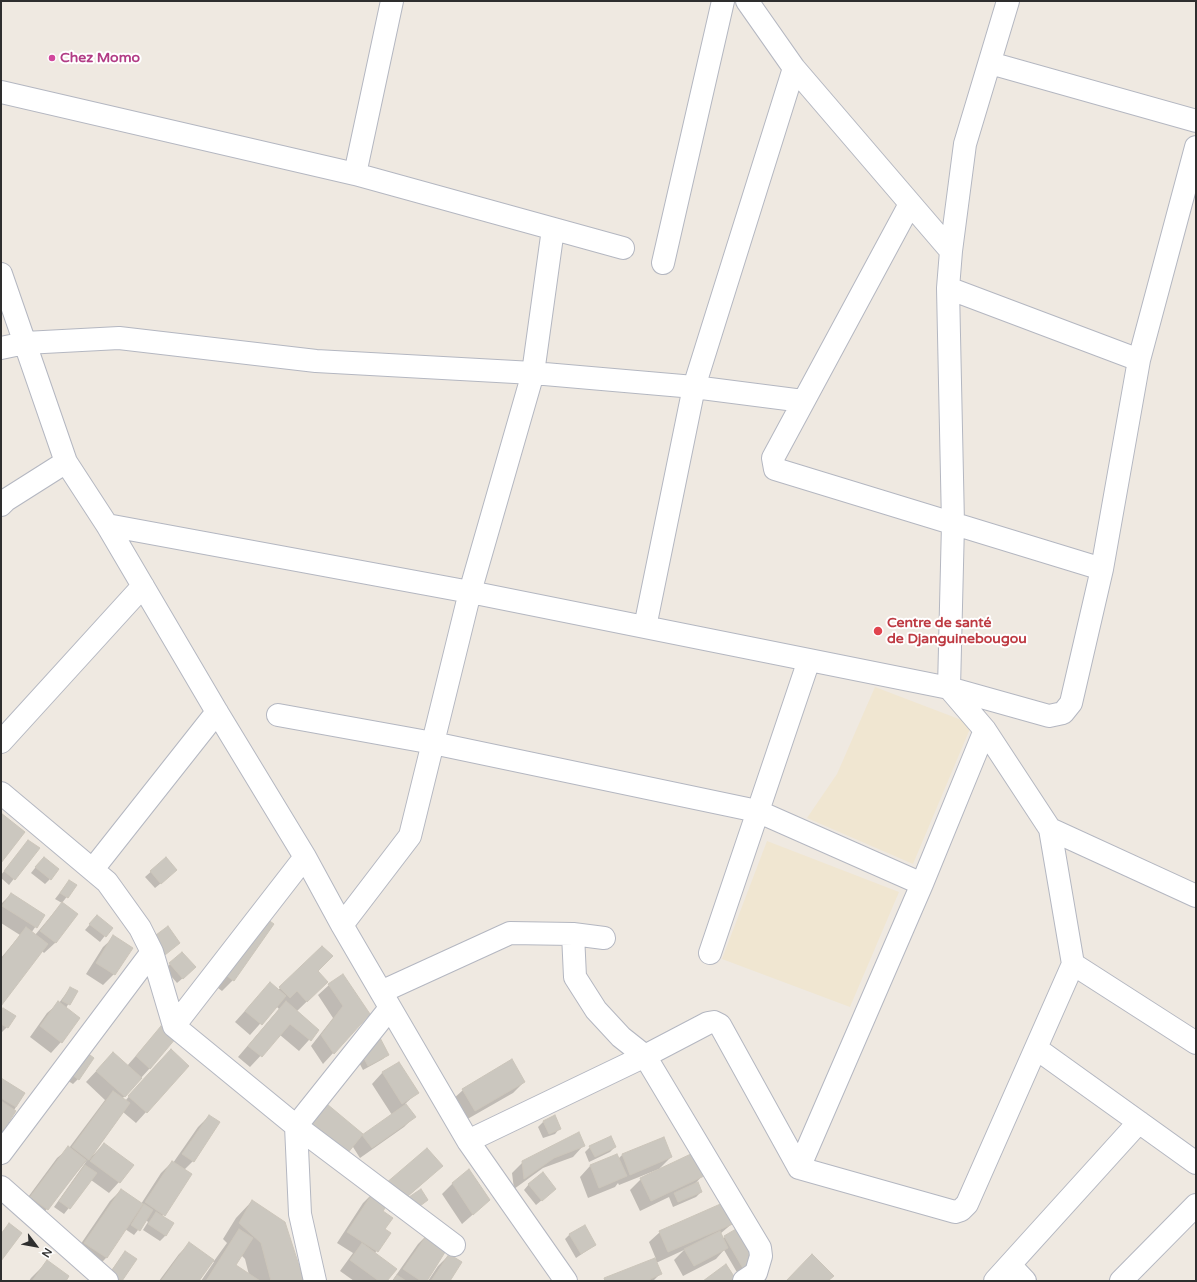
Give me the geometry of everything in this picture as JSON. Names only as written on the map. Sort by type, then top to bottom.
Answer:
[{"type":"street","points":[[355,174],[392,1]]},
{"type":"street","points":[[662,263],[723,1]]},
{"type":"street","points":[[747,1],[794,68],[950,251]]},
{"type":"street","points":[[468,1141],[645,1056],[708,1023],[714,1022],[720,1026],[799,1168],[955,1212],[961,1210],[967,1204],[1037,1049],[1073,964],[1050,828],[985,730],[948,688],[953,524],[948,288],[950,251],[965,144],[1008,1]]},
{"type":"street","points":[[990,63],[1196,120]]},
{"type":"street","points":[[645,627],[694,387],[794,68]]},
{"type":"street","points":[[1,92],[355,174],[623,248]]},
{"type":"street","points":[[107,525],[470,592],[948,688],[1049,716],[1063,713],[1070,702],[1102,569],[1139,360],[1196,147]]},
{"type":"street","points":[[910,204],[773,458],[775,469],[1102,569]]},
{"type":"street","points":[[342,925],[410,836],[470,592],[533,373],[553,229]]},
{"type":"street","points":[[1,274],[66,462],[107,525],[217,712],[305,857],[342,925],[468,1141],[563,1280]]},
{"type":"street","points":[[948,288],[1139,360]]},
{"type":"street","points":[[1,348],[25,343],[119,338],[316,361],[533,373],[694,387],[803,401]]},
{"type":"street","points":[[1,506],[6,500],[66,462]]},
{"type":"street","points":[[1,742],[143,586]]},
{"type":"street","points":[[710,953],[809,660]]},
{"type":"street","points":[[93,868],[217,712]]},
{"type":"street","points":[[278,715],[433,743],[757,811],[922,884]]},
{"type":"street","points":[[799,1168],[922,884],[985,730]]},
{"type":"street","points":[[1,793],[93,868],[107,882],[140,928],[152,952],[174,1026],[296,1126],[454,1245]]},
{"type":"street","points":[[1050,828],[1196,896]]},
{"type":"street","points":[[174,1026],[305,857]]},
{"type":"street","points":[[315,1281],[300,1214],[296,1126],[386,1000],[510,933],[573,934],[604,938]]},
{"type":"street","points":[[573,934],[575,977],[596,1010],[621,1037],[645,1056],[760,1248],[761,1256],[754,1278]]},
{"type":"street","points":[[1,1153],[152,952]]},
{"type":"street","points":[[1073,964],[1196,1044]]},
{"type":"street","points":[[1037,1049],[1196,1163]]},
{"type":"street","points":[[1025,1281],[1002,1273],[1139,1122]]},
{"type":"street","points":[[1,1187],[96,1277]]},
{"type":"street","points":[[1121,1281],[1196,1205]]},
{"type":"shaded area","points":[[875,687],[972,724],[913,864],[807,818],[837,774]]},
{"type":"shaded area","points":[[767,841],[899,892],[850,1007],[722,959]]},
{"type":"building","points":[[1,813],[25,832],[1,863]]},
{"type":"building","points":[[28,840],[40,848],[15,880],[4,871]]},
{"type":"building","points":[[44,857],[59,869],[51,880],[35,867]]},
{"type":"building","points":[[166,857],[177,870],[161,884],[150,871]]},
{"type":"building","points":[[69,880],[77,885],[68,898],[60,893]]},
{"type":"building","points":[[11,893],[45,915],[37,928],[2,906]]},
{"type":"building","points":[[62,902],[78,914],[56,943],[40,931]]},
{"type":"building","points":[[97,915],[113,928],[106,937],[89,924]]},
{"type":"building","points":[[261,915],[274,924],[234,981],[220,971]]},
{"type":"building","points":[[168,926],[180,943],[165,955],[152,938]]},
{"type":"building","points":[[26,927],[48,944],[1,1006],[1,960]]},
{"type":"building","points":[[113,935],[133,948],[115,975],[96,963]]},
{"type":"building","points":[[322,946],[333,956],[318,971],[328,982],[307,1002],[297,991],[290,998],[279,987]]},
{"type":"building","points":[[182,952],[196,967],[183,979],[169,963]]},
{"type":"building","points":[[343,974],[370,1014],[334,1054],[321,1035],[343,1006],[328,984]]},
{"type":"building","points":[[270,982],[286,996],[262,1025],[245,1011]]},
{"type":"building","points":[[70,987],[78,991],[70,1005],[62,1001]]},
{"type":"building","points":[[58,1001],[80,1018],[62,1043],[40,1026]]},
{"type":"building","points":[[286,1001],[319,1030],[311,1041],[290,1024],[262,1057],[248,1046]]},
{"type":"building","points":[[3,1008],[16,1016],[8,1028],[1,1024],[1,1011]]},
{"type":"building","points":[[161,1026],[176,1038],[150,1069],[136,1056]]},
{"type":"building","points":[[377,1032],[389,1055],[368,1066],[356,1043]]},
{"type":"building","points":[[82,1049],[94,1058],[79,1080],[67,1071]]},
{"type":"building","points":[[171,1049],[189,1066],[147,1113],[128,1096]]},
{"type":"building","points":[[113,1052],[142,1078],[125,1097],[96,1071]]},
{"type":"building","points":[[512,1059],[525,1082],[475,1111],[462,1089]]},
{"type":"building","points":[[399,1062],[419,1093],[402,1104],[382,1072]]},
{"type":"building","points":[[1,1078],[25,1093],[16,1107],[1,1098]]},
{"type":"building","points":[[113,1091],[130,1103],[89,1160],[72,1147]]},
{"type":"building","points":[[1,1101],[16,1111],[1,1134]]},
{"type":"building","points":[[327,1104],[363,1134],[347,1154],[310,1125]]},
{"type":"building","points":[[406,1104],[416,1117],[372,1148],[362,1135]]},
{"type":"building","points":[[209,1115],[220,1122],[194,1162],[182,1154]]},
{"type":"building","points":[[555,1115],[561,1129],[549,1134],[543,1121]]},
{"type":"building","points":[[579,1132],[585,1146],[554,1158],[524,1179],[522,1161]]},
{"type":"building","points":[[611,1136],[616,1147],[595,1157],[589,1146]]},
{"type":"building","points":[[664,1137],[672,1157],[630,1175],[622,1154]]},
{"type":"building","points":[[104,1143],[134,1165],[120,1183],[90,1161]]},
{"type":"building","points":[[68,1146],[86,1160],[48,1210],[30,1197]]},
{"type":"building","points":[[427,1148],[443,1166],[401,1202],[385,1184]]},
{"type":"building","points":[[693,1153],[704,1176],[651,1201],[640,1178]]},
{"type":"building","points":[[617,1154],[627,1176],[599,1188],[590,1165]]},
{"type":"building","points":[[172,1161],[192,1174],[165,1216],[145,1202]]},
{"type":"building","points":[[85,1165],[97,1173],[70,1209],[59,1201]]},
{"type":"building","points":[[469,1169],[490,1200],[473,1215],[452,1183]]},
{"type":"building","points":[[543,1172],[556,1189],[542,1201],[528,1184]]},
{"type":"building","points":[[698,1182],[702,1192],[678,1202],[674,1193]]},
{"type":"building","points":[[121,1189],[143,1204],[107,1258],[84,1243]]},
{"type":"building","points":[[421,1189],[428,1200],[412,1212],[403,1201]]},
{"type":"building","points":[[374,1191],[390,1201],[383,1211],[393,1218],[385,1229],[391,1233],[378,1252],[347,1232]]},
{"type":"building","points":[[252,1200],[285,1222],[304,1281],[271,1281],[261,1243],[239,1223]]},
{"type":"building","points":[[725,1202],[735,1223],[668,1252],[659,1231]]},
{"type":"building","points":[[144,1204],[153,1210],[140,1231],[131,1225]]},
{"type":"building","points":[[156,1212],[174,1223],[166,1236],[148,1224]]},
{"type":"building","points":[[9,1223],[22,1233],[1,1261],[1,1234]]},
{"type":"building","points":[[585,1225],[596,1245],[581,1254],[569,1234]]},
{"type":"building","points":[[239,1229],[253,1238],[236,1265],[260,1281],[206,1281]]},
{"type":"building","points":[[736,1229],[756,1262],[744,1270],[724,1236]]},
{"type":"building","points":[[720,1231],[728,1248],[694,1266],[684,1249]]},
{"type":"building","points":[[429,1232],[447,1249],[427,1281],[421,1281],[403,1269]]},
{"type":"building","points":[[189,1242],[214,1260],[199,1281],[161,1281]]},
{"type":"building","points":[[362,1243],[397,1269],[387,1281],[379,1281],[350,1260]]},
{"type":"building","points":[[125,1251],[137,1259],[122,1281],[110,1273]]},
{"type":"building","points":[[449,1254],[462,1262],[450,1281],[431,1281]]},
{"type":"building","points":[[812,1254],[834,1276],[828,1281],[786,1281]]},
{"type":"building","points":[[655,1258],[662,1274],[650,1279],[651,1281],[605,1281],[604,1278]]},
{"type":"building","points":[[47,1260],[69,1276],[66,1281],[32,1281]]},
{"type":"building","points":[[726,1264],[735,1278],[730,1281],[703,1281]]},
{"type":"building","points":[[397,1275],[406,1281],[393,1281]]},
{"type":"place","name":"Chez Momo","points":[[52,58]]},
{"type":"place","name":"Centre de santé de Djanguinebougou","points":[[878,631]]}]
